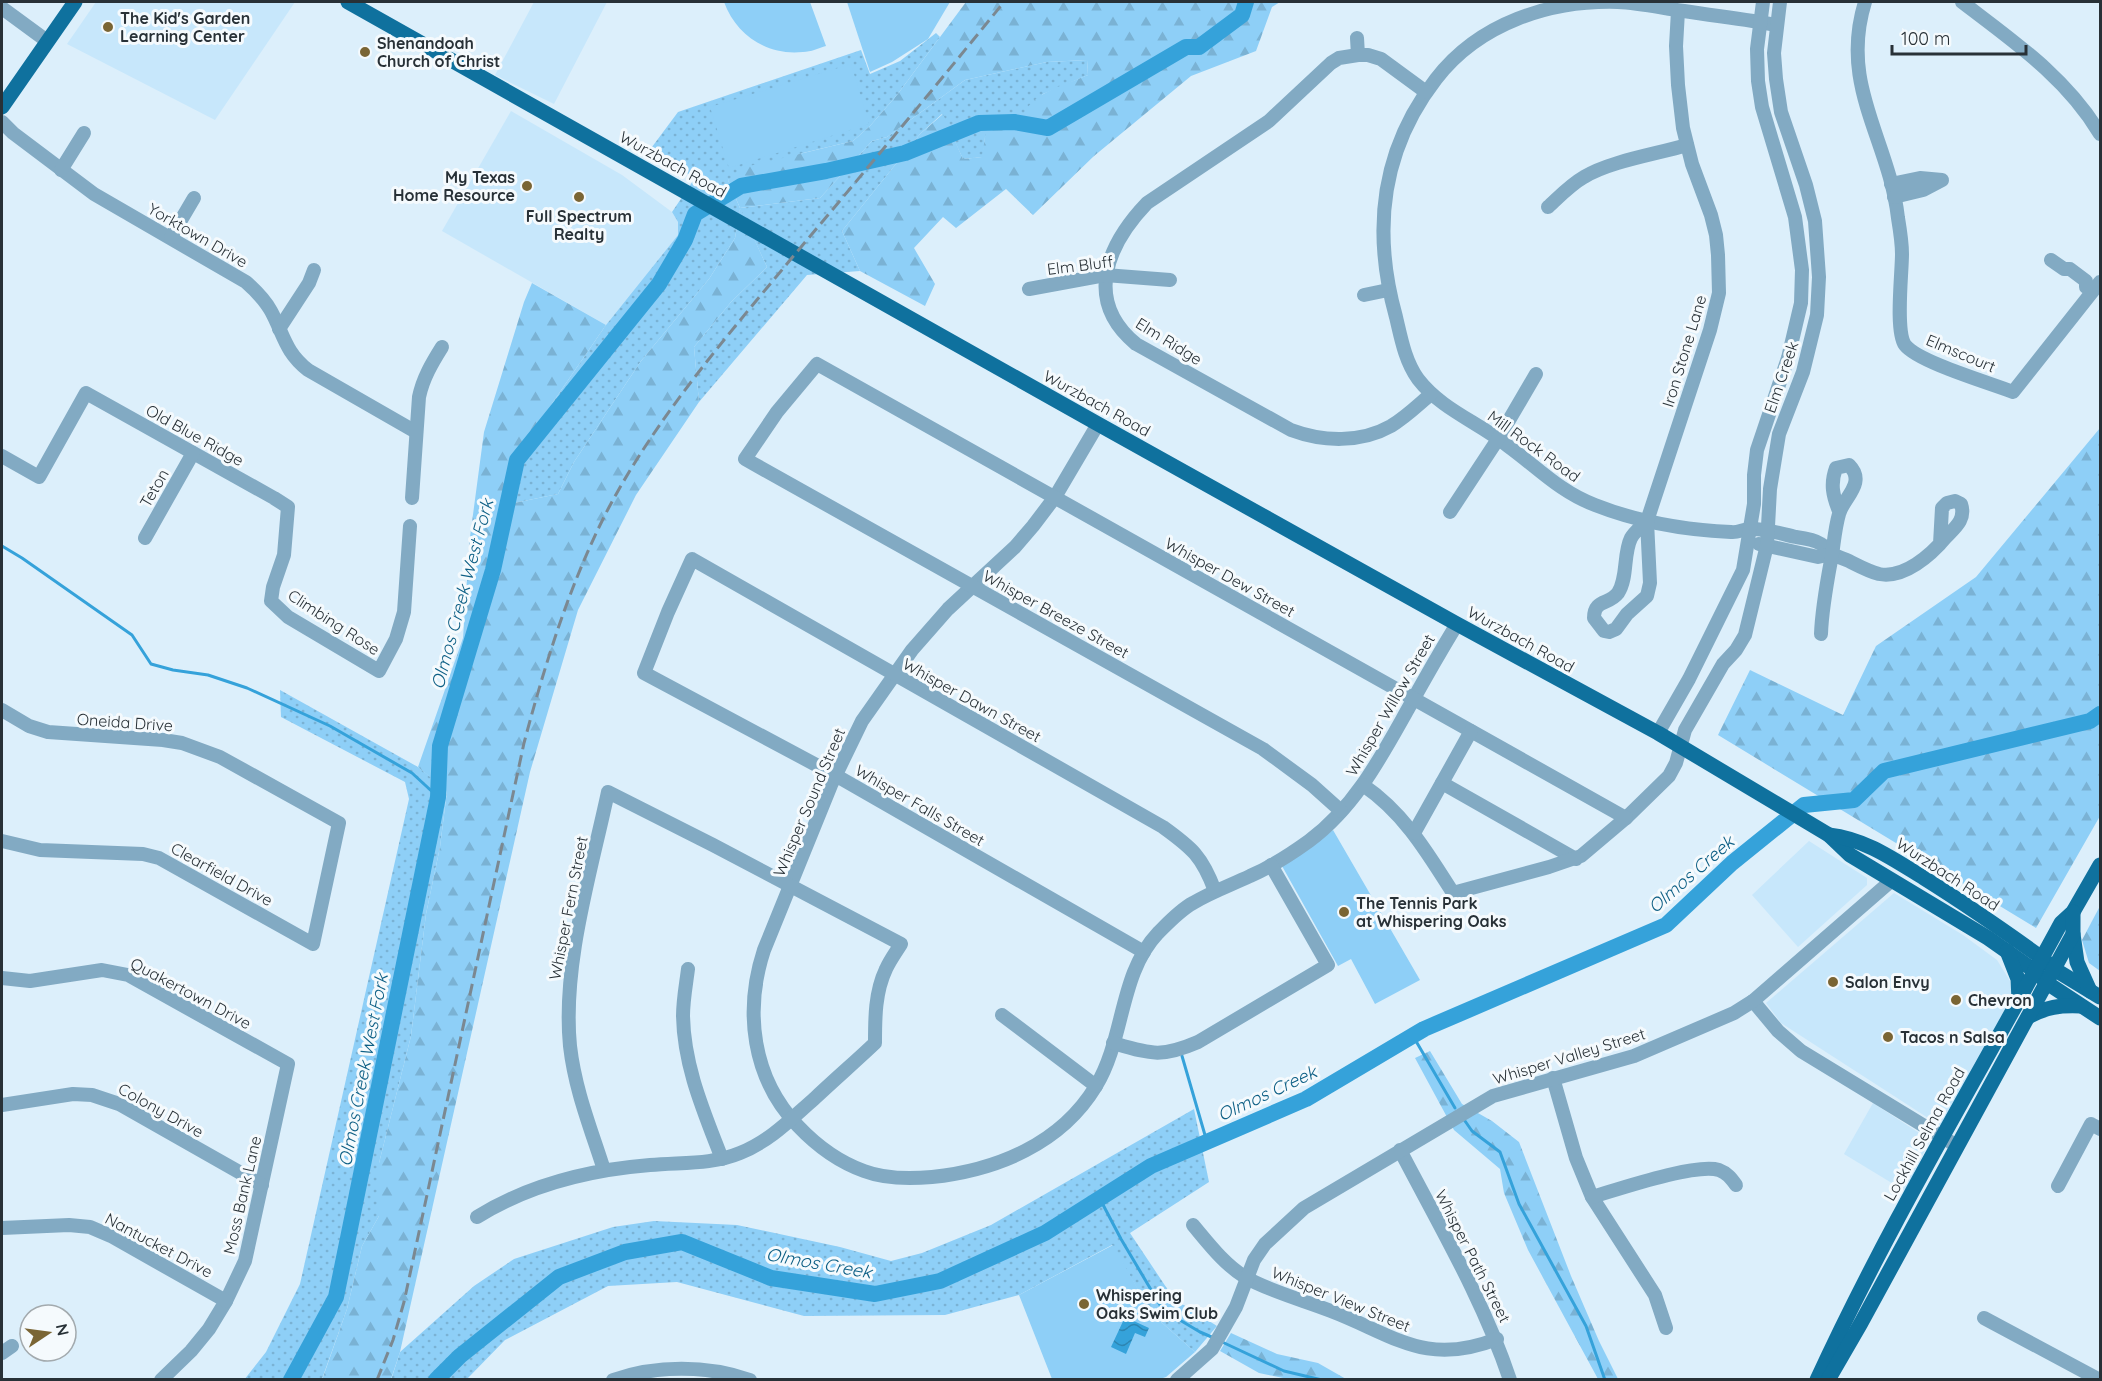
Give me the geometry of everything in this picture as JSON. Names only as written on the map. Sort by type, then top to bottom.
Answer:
[{"type":"main road","points":[[2,108],[75,2]]},
{"type":"main road","name":"Wurzbach Road","points":[[348,2],[1098,424],[1658,733],[1828,835],[1850,855],[1891,881],[1950,914],[2007,951],[2038,965]]},
{"type":"main road","name":"Wurzbach Road","points":[[1828,835],[1849,838],[1887,855],[1949,894],[2038,965]]},
{"type":"main road","points":[[1849,838],[1866,855],[1889,871],[1891,881],[1900,877],[1934,896],[1949,894]]},
{"type":"main road","name":"Lockhill Selma Road","points":[[1817,1380],[1835,1340],[1942,1137],[2061,923],[2073,912],[2100,865]]},
{"type":"main road","name":"Lockhill Selma Road","points":[[1828,1380],[2073,934],[2073,912]]},
{"type":"main road","points":[[2073,934],[2077,962],[2095,994]]},
{"type":"main road","points":[[2007,951],[2018,979],[2019,1000]]},
{"type":"main road","points":[[2038,965],[2081,1006],[2100,1018]]},
{"type":"main road","points":[[2050,976],[2095,994]]},
{"type":"main road","points":[[2028,1017],[2040,1010],[2052,1007],[2081,1006]]},
{"type":"main road","points":[[1974,1081],[1988,1090]]},
{"type":"street","name":"Mill Rock Road","points":[[1776,25],[1620,2],[1572,3],[1533,12],[1492,31],[1473,43],[1448,66],[1426,92],[1403,132],[1387,184],[1382,239],[1388,290],[1406,355],[1417,377],[1431,394],[1451,410],[1498,439],[1543,476],[1595,506],[1667,526],[1735,533],[1795,544],[1820,542],[1832,554],[1883,575],[1895,574],[1907,569],[1940,544]]},
{"type":"street","name":"Elm Creek","points":[[1658,733],[1683,690],[1743,570],[1754,504],[1757,450],[1796,330],[1801,303],[1802,270],[1796,217],[1762,107],[1757,49],[1763,2]]},
{"type":"street","name":"Elm Creek","points":[[1576,859],[1595,846],[1670,776],[1685,730],[1723,664],[1737,650],[1745,635],[1768,539],[1770,489],[1775,453],[1779,434],[1803,372],[1810,346],[1817,315],[1819,277],[1815,221],[1806,185],[1781,112],[1774,53],[1780,2]]},
{"type":"street","name":"Elmscourt","points":[[1865,2],[1859,32],[1860,80],[1866,110],[1885,161],[1898,215],[1902,251],[1900,329],[1905,345],[1923,358],[2013,392],[2094,286]]},
{"type":"street","points":[[1962,2],[2057,78],[2076,99],[2100,134]]},
{"type":"street","points":[[2,8],[47,41]]},
{"type":"street","name":"Iron Stone Lane","points":[[1647,521],[1710,330],[1719,293],[1716,235],[1687,145],[1678,85],[1676,46],[1678,11]]},
{"type":"street","points":[[1357,38],[1358,55],[1381,59],[1426,92]]},
{"type":"street","name":"Elm Ridge","points":[[1358,55],[1339,58],[1331,63],[1269,121],[1147,203],[1116,246],[1105,276],[1106,297],[1109,310],[1120,329],[1136,344],[1302,434],[1336,439],[1359,437],[1380,430],[1406,415],[1431,394]]},
{"type":"street","name":"Yorktown Drive","points":[[2,122],[94,194],[229,271],[255,290],[270,310],[289,352],[297,362],[416,432]]},
{"type":"street","points":[[61,170],[84,133]]},
{"type":"street","points":[[1548,207],[1573,184],[1591,173],[1611,165],[1687,145]]},
{"type":"street","points":[[171,237],[194,198]]},
{"type":"street","points":[[2051,260],[2064,269],[2065,275],[2080,287],[2094,286]]},
{"type":"street","points":[[279,329],[309,283],[314,270]]},
{"type":"street","name":"Elm Bluff","points":[[1029,289],[1105,276],[1170,280]]},
{"type":"street","points":[[1364,295],[1388,290]]},
{"type":"street","points":[[412,498],[419,397],[422,383],[442,347]]},
{"type":"street","name":"Whisper Breeze Street","points":[[818,364],[777,412],[745,459],[1263,749],[1312,785],[1341,812]]},
{"type":"street","name":"Whisper Dew Street","points":[[818,364],[1626,818]]},
{"type":"street","points":[[1450,512],[1498,439],[1536,374]]},
{"type":"street","name":"Old Blue Ridge","points":[[2,456],[39,477],[86,393],[288,507],[284,555],[273,587],[271,601]]},
{"type":"street","name":"Whisper Sound Street","points":[[792,1119],[764,1074],[755,1039],[752,1004],[757,969],[835,775],[862,721],[912,650],[972,587],[1015,547],[1055,497],[1098,424]]},
{"type":"street","name":"Teton","points":[[145,538],[193,453]]},
{"type":"street","points":[[1821,634],[1822,613],[1839,511]]},
{"type":"street","points":[[1647,521],[1650,583],[1647,596],[1616,629],[1609,632],[1604,631],[1594,618],[1596,606],[1618,592],[1623,578],[1626,550],[1632,536],[1647,521]]},
{"type":"street","name":"Climbing Rose","points":[[271,601],[288,617],[379,671],[396,639],[404,612],[410,526]]},
{"type":"street","name":"Whisper Falls Street","points":[[692,559],[644,673],[835,775],[1144,952]]},
{"type":"street","name":"Whisper Dawn Street","points":[[692,559],[1162,827],[1195,851],[1209,873],[1215,891]]},
{"type":"street","points":[[1618,592],[1633,610]]},
{"type":"street","name":"Whisper Willow Street","points":[[792,1119],[813,1142],[830,1154],[864,1172],[902,1178],[949,1175],[992,1166],[1041,1143],[1056,1132],[1096,1086],[1110,1056],[1130,981],[1154,937],[1190,904],[1271,865],[1310,840],[1341,812],[1363,785],[1457,624]]},
{"type":"street","points":[[1683,690],[1701,700]]},
{"type":"street","name":"Oneida Drive","points":[[2,710],[29,726],[48,732],[163,740],[201,749],[220,757],[339,824],[313,945]]},
{"type":"street","points":[[1414,833],[1471,731]]},
{"type":"street","points":[[1442,783],[1576,859]]},
{"type":"street","points":[[1363,785],[1392,808],[1414,833],[1453,893],[1576,859]]},
{"type":"street","name":"Whisper Fern Street","points":[[604,1170],[576,1081],[570,1047],[568,1012],[575,943],[608,792],[791,885]]},
{"type":"street","name":"Clearfield Drive","points":[[2,841],[40,850],[143,854],[159,858],[313,945]]},
{"type":"street","points":[[1113,1043],[1146,1053],[1159,1054],[1182,1049],[1198,1042],[1328,965],[1271,865]]},
{"type":"street","name":"Whisper Valley Street","points":[[1177,1380],[1212,1349],[1225,1328],[1254,1260],[1265,1244],[1297,1213],[1493,1096],[1634,1056],[1734,1013],[1753,1000],[1891,881]]},
{"type":"street","points":[[477,1217],[528,1190],[548,1183],[604,1170],[722,1159],[757,1145],[792,1119],[875,1043],[879,990],[886,969],[901,944],[791,885]]},
{"type":"street","points":[[688,969],[683,1014],[688,1064],[722,1159]]},
{"type":"street","name":"Quakertown Drive","points":[[2,978],[30,981],[94,970],[128,975],[288,1064]]},
{"type":"street","points":[[1753,1000],[1778,1031],[1801,1051],[1957,1146]]},
{"type":"street","points":[[1002,1015],[1096,1086]]},
{"type":"street","name":"Moss Bank Lane","points":[[161,1380],[191,1351],[209,1329],[226,1301],[245,1260],[288,1064]]},
{"type":"street","points":[[1553,1078],[1576,1158],[1592,1197],[1655,1295],[1666,1328]]},
{"type":"street","name":"Colony Drive","points":[[2,1105],[73,1094],[101,1097],[119,1104],[262,1185]]},
{"type":"street","points":[[2058,1186],[2096,1127]]},
{"type":"street","name":"Whisper Path Street","points":[[1400,1150],[1497,1339],[1510,1380]]},
{"type":"street","points":[[1592,1197],[1706,1168],[1719,1170],[1729,1175],[1736,1185]]},
{"type":"street","points":[[1903,1209],[1918,1217]]},
{"type":"street","name":"Nantucket Drive","points":[[2,1228],[69,1225],[90,1227],[111,1236],[226,1301]]},
{"type":"street","name":"Whisper View Street","points":[[1193,1225],[1221,1258],[1246,1278],[1342,1315],[1399,1342],[1438,1351],[1461,1350],[1497,1339]]},
{"type":"street","points":[[1984,1318],[2100,1380]]},
{"type":"street","points":[[613,1380],[644,1372],[670,1374],[716,1371],[750,1380]]},
{"type":"shaded area","points":[[96,2],[295,2],[215,120],[67,44]]},
{"type":"shaded area","points":[[534,2],[607,2],[554,104],[495,75]]},
{"type":"shaded area","points":[[511,111],[622,175],[672,212],[678,222],[678,235],[606,325],[442,231]]},
{"type":"shaded area","points":[[1809,841],[1867,878],[1867,885],[1798,947],[1752,895]]},
{"type":"shaded area","points":[[1894,893],[1963,935],[1997,960],[2010,981],[2012,993],[1985,1053],[1942,1127],[1781,1023],[1766,1003]]},
{"type":"shaded area","points":[[1873,1103],[1930,1140],[1905,1191],[1844,1154]]},
{"type":"green space","points":[[724,2],[810,2],[826,46],[809,51],[790,52],[765,47],[754,41],[736,24]]},
{"type":"green space","points":[[847,2],[950,2],[928,39],[892,62],[870,72]]},
{"type":"green space","points":[[966,2],[1280,2],[1272,7],[1256,51],[1191,76],[1094,156],[1033,215],[1006,189],[956,228],[943,217],[914,248],[935,284],[925,306],[860,271],[842,231],[920,134],[943,114],[963,159],[982,157],[991,118],[1022,118],[1026,109],[1033,102],[1050,90],[1088,75],[1087,60],[1047,62],[965,80],[887,137],[872,141],[820,198],[740,208],[728,180],[749,166],[853,141],[870,126],[897,95]]},
{"type":"green space","points":[[936,33],[940,37],[897,95],[870,126],[853,141],[803,153],[728,180],[740,208],[820,198],[872,141],[887,137],[965,80],[1047,62],[1087,60],[1088,75],[1043,94],[1022,118],[985,137],[983,157],[963,159],[942,114],[920,134],[842,231],[860,271],[807,275],[699,402],[694,347],[731,302],[767,267],[740,209],[735,238],[709,279],[641,361],[574,462],[558,494],[514,503],[514,485],[553,402],[606,325],[678,235],[678,222],[672,212],[695,178],[649,151],[678,112],[861,50],[870,74],[900,61]]},
{"type":"green space","points":[[851,64],[869,124],[729,168],[710,107]]},
{"type":"green space","points":[[740,208],[767,267],[731,302],[694,347],[699,402],[636,495],[578,610],[530,772],[400,1352],[391,1379],[322,1380],[347,1309],[362,1246],[379,1216],[379,1163],[411,1036],[426,914],[440,847],[447,791],[418,767],[463,638],[470,537],[484,432],[524,302],[532,283],[606,325],[553,402],[514,485],[514,503],[558,494],[574,462],[641,361],[709,279],[735,238]]},
{"type":"green space","points":[[2100,428],[2100,816],[2036,928],[1718,735],[1750,670],[1843,715],[1876,646],[1976,577]]},
{"type":"green space","points":[[280,690],[418,767],[447,790],[440,847],[426,914],[411,1036],[379,1163],[379,1216],[362,1246],[347,1309],[322,1379],[244,1380],[266,1352],[300,1284],[409,799],[405,782],[281,717]]},
{"type":"green space","name":"The Tennis Park at Whispering Oaks","points":[[1333,830],[1420,980],[1375,1004],[1351,959],[1338,966],[1282,866]]},
{"type":"green space","points":[[2100,906],[2100,971],[2089,963],[2082,940]]},
{"type":"green space","points":[[1430,1051],[1462,1104],[1492,1121],[1519,1142],[1571,1276],[1618,1379],[1598,1379],[1528,1250],[1504,1193],[1500,1169],[1454,1130],[1415,1058]]},
{"type":"green space","points":[[1194,1109],[1209,1182],[1130,1233],[1174,1299],[1217,1326],[1195,1352],[1152,1314],[1112,1245],[1019,1295],[945,1315],[804,1316],[677,1282],[608,1286],[505,1340],[467,1379],[391,1380],[400,1352],[474,1286],[514,1259],[613,1227],[654,1221],[737,1225],[840,1247],[891,1261],[922,1253],[991,1225]]},
{"type":"green space","name":"Whispering Oaks Swim Club","points":[[1113,1245],[1152,1314],[1195,1352],[1166,1377],[1160,1379],[1052,1379],[1019,1295]]},
{"type":"green space","points":[[1231,1333],[1277,1354],[1318,1363],[1346,1379],[1288,1379],[1259,1373],[1220,1351]]},
{"type":"water","points":[[1125,1317],[1149,1328],[1145,1337],[1135,1333],[1126,1354],[1111,1347]]},
{"type":"waterway","name":"Olmos Creek West Fork","points":[[291,1380],[336,1297],[438,797],[440,746],[493,570],[517,460],[659,284],[685,240],[695,214],[741,186],[826,171],[905,153],[979,123],[1014,122],[1048,128],[1186,47],[1199,47],[1242,15],[1246,2]]},
{"type":"waterway","points":[[2,546],[132,635],[151,664],[208,675],[247,688],[330,726],[412,773],[438,797]]},
{"type":"waterway","name":"Olmos Creek","points":[[436,1380],[460,1356],[559,1277],[625,1252],[682,1242],[771,1278],[875,1294],[940,1281],[1045,1233],[1151,1166],[1306,1099],[1424,1029],[1666,925],[1732,863],[1804,805],[1854,800],[1884,771],[2090,721],[2100,714]]},
{"type":"waterway","points":[[1413,1036],[1455,1108]]},
{"type":"waterway","points":[[1182,1056],[1207,1142]]},
{"type":"waterway","points":[[1465,1121],[1472,1131],[1500,1152],[1519,1204],[1586,1326],[1605,1380]]},
{"type":"waterway","points":[[1100,1199],[1163,1310],[1214,1338]]},
{"type":"waterway","points":[[1220,1341],[1284,1371],[1322,1380]]},
{"type":"railway","points":[[377,1380],[393,1340],[404,1302],[524,743],[559,626],[593,541],[606,513],[647,443],[694,378],[1004,2]]},
{"type":"place","name":"The Kid's Garden Learning Center","points":[[108,27]]},
{"type":"place","name":"Shenandoah Church of Christ","points":[[365,52]]},
{"type":"place","name":"My Texas Home Resource","points":[[527,186]]},
{"type":"place","name":"Full Spectrum Realty","points":[[579,197]]},
{"type":"place","name":"The Tennis Park at Whispering Oaks","points":[[1344,912]]},
{"type":"place","name":"Salon Envy","points":[[1833,982]]},
{"type":"place","name":"Chevron","points":[[1956,1000]]},
{"type":"place","name":"Tacos n Salsa","points":[[1888,1037]]},
{"type":"place","name":"Whispering Oaks Swim Club","points":[[1084,1304]]}]
